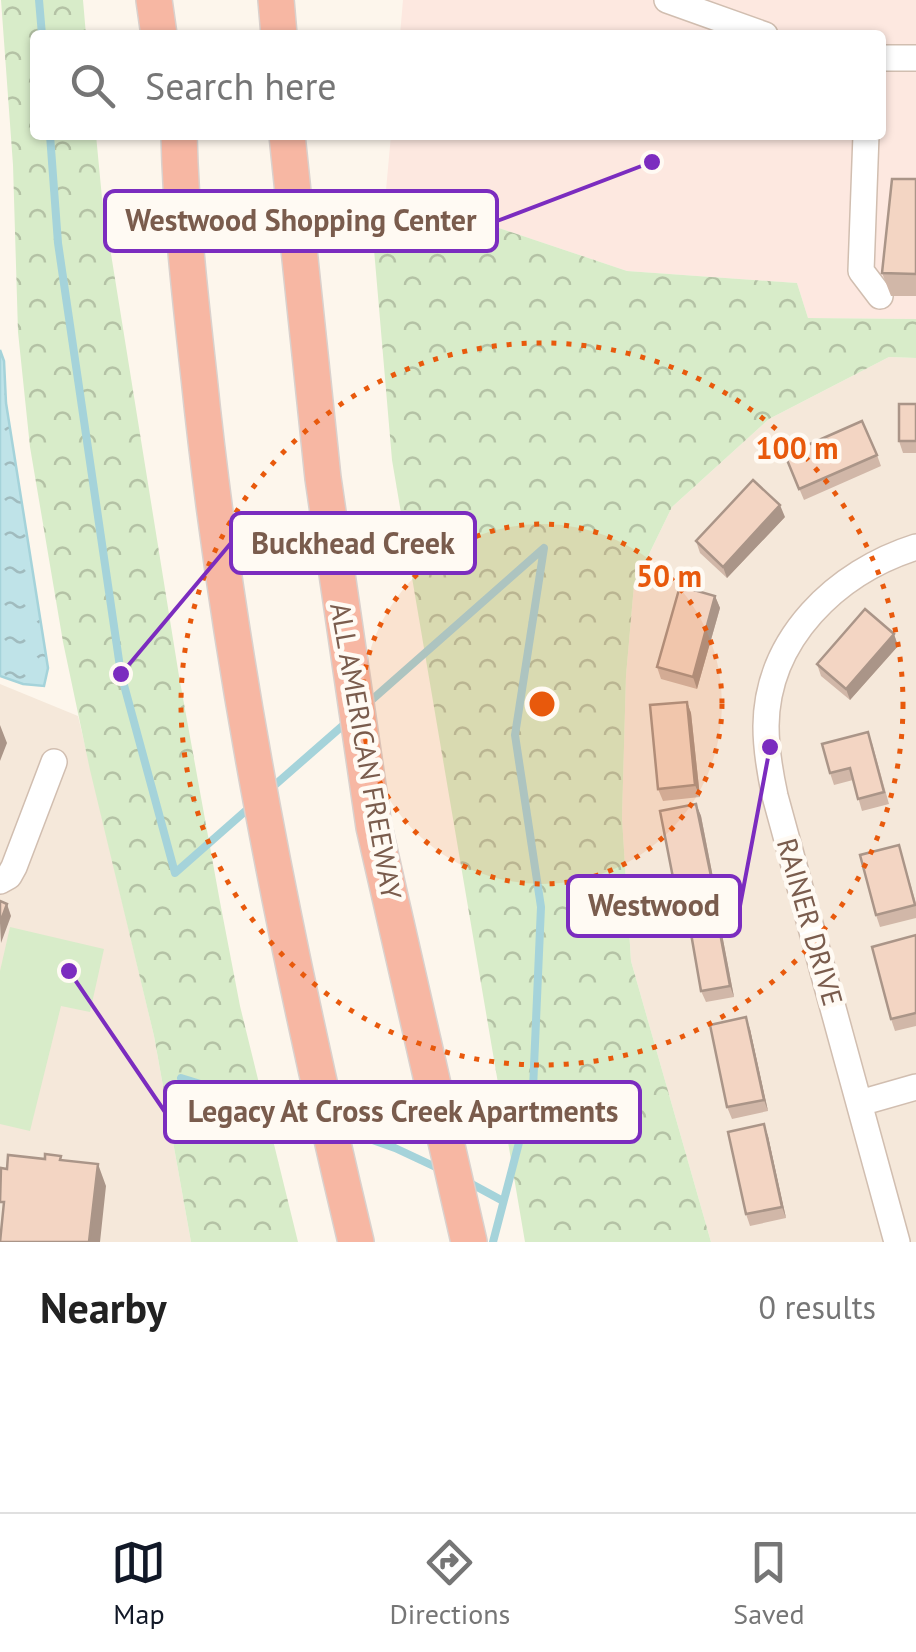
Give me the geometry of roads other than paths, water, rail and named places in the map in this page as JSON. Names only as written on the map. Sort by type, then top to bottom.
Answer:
[{"type":"highway","points":[[154,0],[157,30]]},
{"type":"highway","points":[[175,0],[176,30]]},
{"type":"highway","points":[[276,0],[279,30]]},
{"type":"highway","points":[[175,140],[208,469],[254,768],[286,933],[356,1242]]},
{"type":"highway","name":"ALL AMERICAN FREEWAY","points":[[288,140],[322,478],[374,827],[469,1242]]},
{"type":"street","points":[[668,0],[751,30]]},
{"type":"street","points":[[886,58],[916,58]]},
{"type":"street","points":[[866,140],[861,270],[880,296]]},
{"type":"street","name":"RAINER DRIVE","points":[[897,1242],[775,796],[768,759],[767,710],[781,662],[805,620],[827,596],[854,576],[916,547]]},
{"type":"street","points":[[0,881],[14,867],[54,762]]},
{"type":"street","points":[[860,1103],[916,1087]]},
{"type":"water","points":[[0,350],[48,668],[44,686],[0,676]]},
{"type":"waterway","points":[[39,0],[42,30]]},
{"type":"waterway","points":[[50,140],[58,243],[121,674],[175,873],[250,807]]},
{"type":"waterway","points":[[366,705],[544,548],[515,735],[541,907],[533,1089],[493,1242]]},
{"type":"waterway","points":[[268,791],[348,721]]},
{"type":"waterway","points":[[181,1078],[317,1120]]},
{"type":"waterway","points":[[339,1128],[442,1170]]},
{"type":"waterway","points":[[468,1182],[503,1201]]},
{"type":"place","name":"Westwood Shopping Center","points":[[652,162]]},
{"type":"place","name":"Buckhead Creek","points":[[121,674]]},
{"type":"place","name":"Westwood","points":[[770,747]]},
{"type":"place","name":"Legacy At Cross Creek Apartments","points":[[69,971]]}]
